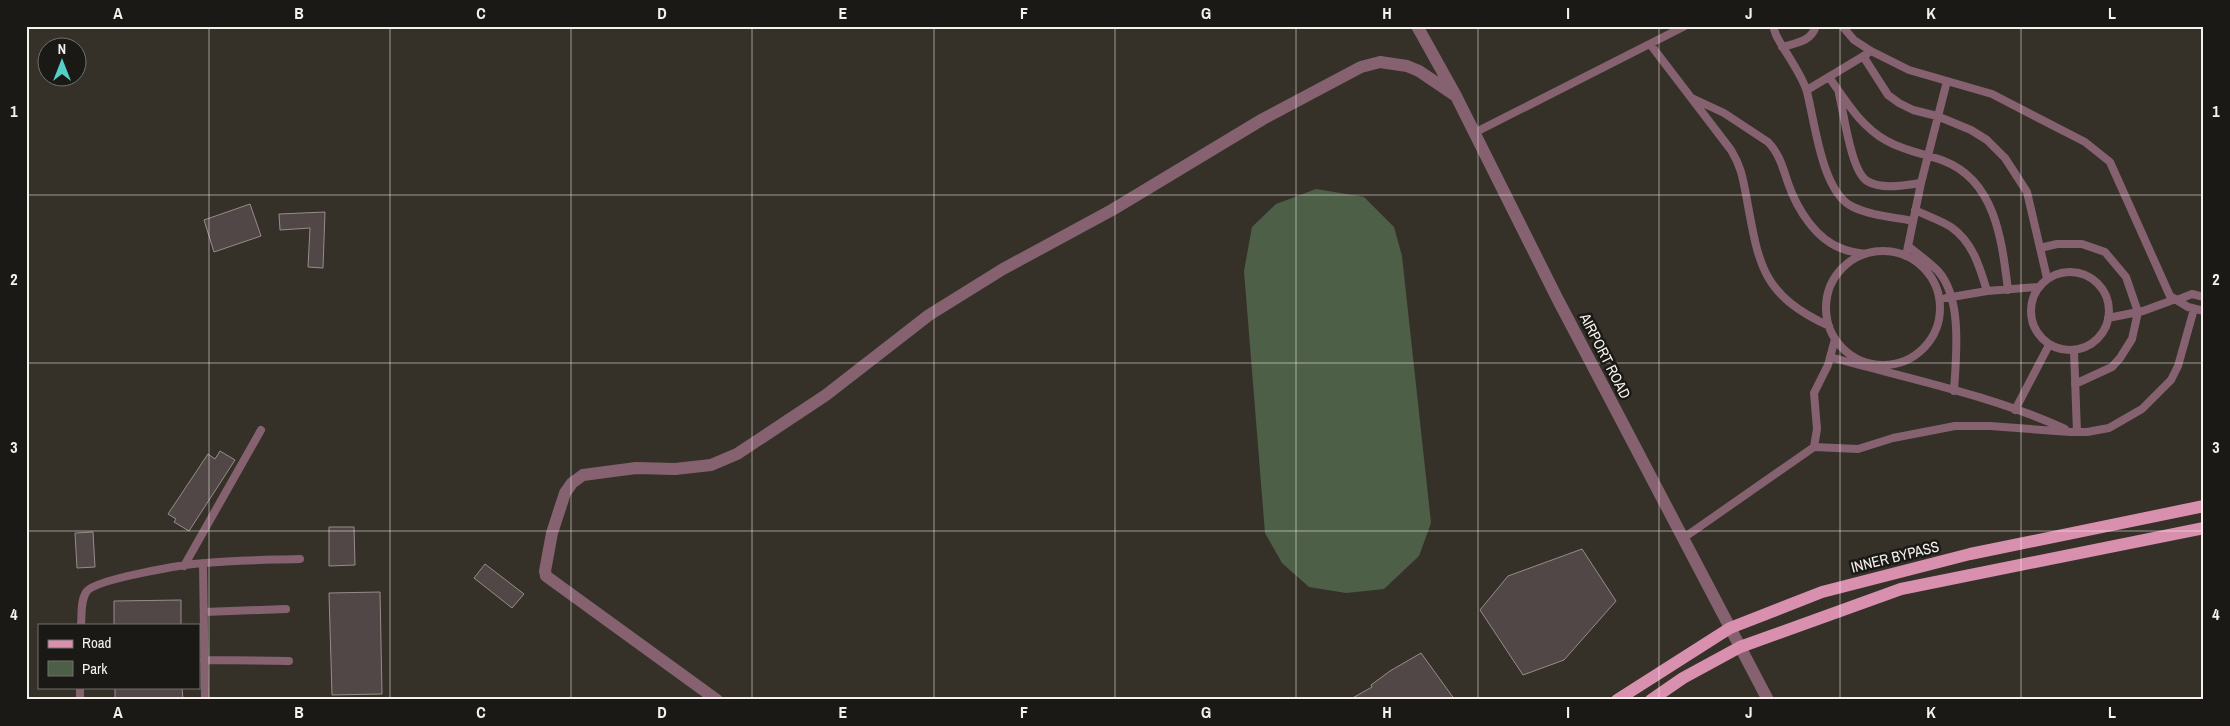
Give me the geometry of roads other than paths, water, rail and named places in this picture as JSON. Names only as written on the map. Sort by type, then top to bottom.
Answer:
[{"type":"main road","name":"INNER BYPASS","points":[[1617,700],[1730,628],[1822,592],[1970,554],[2204,506]]},
{"type":"main road","points":[[1651,700],[1682,678],[1740,647],[1900,589],[2204,528]]},
{"type":"street","name":"AIRPORT ROAD","points":[[1417,26],[1456,96],[1561,306],[1768,700]]},
{"type":"street","points":[[717,700],[546,576],[545,571],[552,533],[565,494],[572,483],[583,475],[636,468],[675,469],[711,465],[737,454],[826,395],[929,315],[1003,269],[1112,210],[1263,119],[1361,67],[1380,62],[1407,66],[1419,71],[1456,96]]},
{"type":"lane","points":[[1474,133],[1685,26]]},
{"type":"lane","points":[[1773,26],[1782,47],[1806,90],[1830,179],[1839,197],[1851,207],[1871,214],[1913,221]]},
{"type":"lane","points":[[1782,47],[1808,38],[1812,35],[1816,26]]},
{"type":"lane","points":[[1842,26],[1854,40],[1871,52],[1909,70],[1992,94],[2086,142],[2110,162],[2170,296],[2194,309],[2204,311]]},
{"type":"lane","points":[[1650,44],[1741,166],[1757,252],[1770,282],[1786,301],[1806,315],[1829,326]]},
{"type":"lane","points":[[1806,90],[1871,52]]},
{"type":"lane","points":[[1863,56],[1888,95],[1913,110],[1937,116],[1971,130],[1988,140],[2005,158],[2027,192],[2047,278]]},
{"type":"lane","points":[[1829,77],[1855,115],[1875,133],[1902,148],[1957,168],[1980,189],[1988,202],[2002,242],[2008,290]]},
{"type":"lane","points":[[1906,256],[1921,183],[1947,81]]},
{"type":"lane","points":[[1838,90],[1851,149],[1861,174],[1867,181],[1876,185],[1892,186],[1921,183]]},
{"type":"lane","points":[[1692,98],[1724,113],[1768,142],[1778,156],[1801,211],[1826,240],[1842,249],[1865,254],[1880,252],[1906,256],[1921,266],[1931,278],[1939,299],[1939,320],[1934,334],[1926,346],[1914,356],[1901,362],[1886,365],[1871,364],[1858,359],[1845,351],[1835,340],[1829,326],[1826,312],[1827,297],[1832,283],[1852,261],[1865,254]]},
{"type":"lane","points":[[1915,210],[1952,228],[1969,245],[1975,255],[1988,291]]},
{"type":"lane","points":[[2040,248],[2057,244],[2082,244],[2093,246],[2105,252],[2126,277],[2138,312],[2132,340],[2120,358],[2112,367],[2075,384]]},
{"type":"lane","points":[[1908,246],[1938,271],[1951,297],[1957,340],[1954,391]]},
{"type":"lane","points":[[2070,271],[2082,273],[2093,279],[2102,288],[2107,298],[2108,318],[2101,333],[2093,342],[2080,350],[2053,348],[2038,333],[2032,322],[2033,298],[2038,287],[2047,278],[2058,273],[2070,271]]},
{"type":"lane","points":[[1939,299],[1988,291],[2038,287]]},
{"type":"lane","points":[[2108,318],[2162,306],[2192,294],[2204,297]]},
{"type":"lane","points":[[1682,539],[1814,447],[1858,449],[1893,438],[1956,426],[1990,426],[2074,432],[2109,428],[2142,408],[2171,380],[2178,366],[2194,309]]},
{"type":"lane","points":[[1814,447],[1817,430],[1814,394],[1830,358],[1835,340]]},
{"type":"lane","points":[[2015,410],[2049,345]]},
{"type":"lane","points":[[2074,351],[2074,432]]},
{"type":"lane","points":[[1830,358],[1954,391],[2043,419],[2074,432]]},
{"type":"lane","points":[[184,566],[261,430]]},
{"type":"lane","points":[[82,624],[83,602],[86,592],[93,586],[111,580],[203,563],[300,559]]},
{"type":"lane","points":[[203,563],[205,700]]},
{"type":"lane","points":[[204,612],[286,609]]},
{"type":"lane","points":[[204,660],[289,660]]}]
